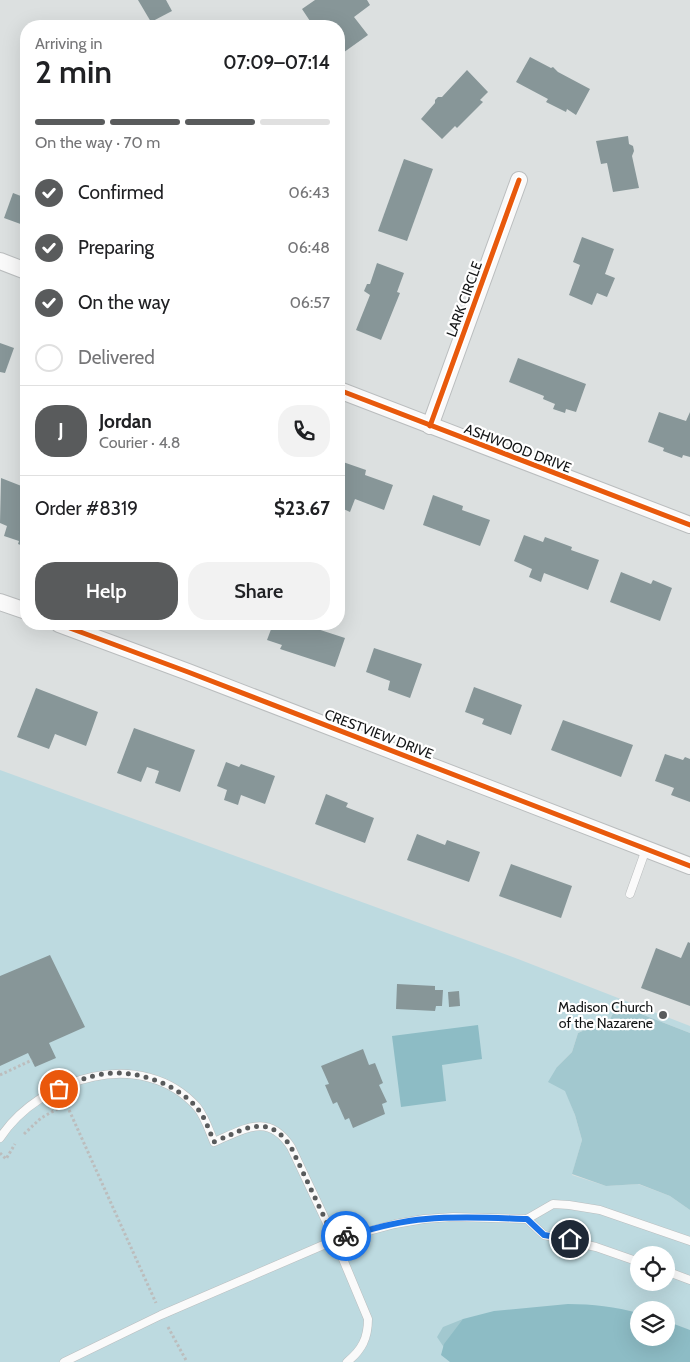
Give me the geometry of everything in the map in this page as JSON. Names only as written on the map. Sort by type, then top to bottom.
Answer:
[{"type":"street","name":"LARK CIRCLE","points":[[430,426],[519,180]]},
{"type":"street","points":[[0,261],[20,268]]},
{"type":"street","name":"ASHWOOD DRIVE","points":[[345,392],[690,525]]},
{"type":"street","points":[[0,602],[20,610]]},
{"type":"street","name":"CRESTVIEW DRIVE","points":[[75,630],[690,866]]},
{"type":"lane","points":[[630,894],[646,849]]},
{"type":"lane","points":[[0,1138],[16,1117],[27,1108],[59,1089],[76,1081],[104,1074],[118,1073],[137,1076],[170,1087],[188,1099],[203,1117],[214,1142],[252,1127],[270,1127],[275,1130],[285,1138],[291,1147],[335,1240],[368,1319],[365,1341],[360,1350],[346,1362]]},
{"type":"lane","points":[[64,1362],[161,1315],[335,1240],[366,1230],[424,1219],[453,1217],[527,1219],[553,1204],[584,1206],[690,1241]]},
{"type":"lane","points":[[527,1219],[544,1235],[596,1246],[630,1259]]},
{"type":"lane","points":[[675,1274],[690,1280]]},
{"type":"path","points":[[0,1075],[32,1060]]},
{"type":"path","points":[[59,1089],[161,1315],[187,1362]]},
{"type":"path","points":[[0,1153],[6,1159],[20,1138],[41,1118],[66,1104]]},
{"type":"shaded area","points":[[0,770],[518,959],[690,1026],[690,1033],[618,1005],[610,1019],[578,1033],[572,1052],[557,1067],[582,1140],[572,1175],[606,1186],[638,1184],[670,1196],[690,1210],[690,1362],[0,1362]]},
{"type":"shaded area","points":[[618,1005],[690,1033],[690,1210],[670,1196],[639,1184],[606,1186],[572,1174],[582,1140],[575,1115],[565,1091],[548,1082],[557,1067],[572,1052],[578,1033],[610,1019]]},
{"type":"shaded area","points":[[478,1025],[482,1059],[442,1065],[446,1101],[401,1107],[392,1036]]},
{"type":"shaded area","points":[[568,1304],[604,1306],[630,1311],[630,1346],[675,1346],[675,1324],[690,1330],[690,1362],[450,1362],[441,1355],[444,1344],[463,1319],[494,1311]]},
{"type":"shaded area","points":[[463,1319],[465,1331],[447,1352],[437,1337],[443,1327]]},
{"type":"building","points":[[138,0],[166,0],[172,11],[155,20],[150,20]]},
{"type":"building","points":[[315,0],[367,0],[370,5],[354,17],[368,35],[345,51],[345,20],[309,20],[302,9]]},
{"type":"building","points":[[530,57],[551,68],[553,67],[558,72],[590,89],[576,115],[567,109],[566,112],[546,102],[548,99],[516,82]]},
{"type":"building","points":[[467,70],[488,92],[480,100],[483,102],[457,128],[455,126],[442,139],[421,119],[435,103],[435,100],[438,97],[442,97]]},
{"type":"building","points":[[628,136],[629,144],[633,146],[632,156],[639,188],[613,192],[607,163],[601,164],[596,141]]},
{"type":"building","points":[[404,159],[433,169],[407,241],[378,231]]},
{"type":"building","points":[[13,193],[20,196],[20,224],[4,218]]},
{"type":"building","points":[[582,237],[614,249],[605,274],[615,278],[607,297],[597,293],[592,305],[569,295],[580,265],[573,262]]},
{"type":"building","points":[[377,263],[404,273],[397,292],[400,293],[381,340],[356,330],[370,295],[364,291],[367,284],[370,284]]},
{"type":"building","points":[[0,343],[14,348],[5,373],[0,372]]},
{"type":"building","points":[[518,358],[586,384],[576,412],[566,409],[565,413],[553,409],[555,404],[543,399],[544,396],[509,382]]},
{"type":"building","points":[[659,412],[686,421],[690,412],[690,457],[683,455],[682,458],[663,451],[664,448],[648,442]]},
{"type":"building","points":[[345,463],[366,470],[365,475],[393,485],[384,510],[355,499],[350,512],[345,510]]},
{"type":"building","points":[[1,478],[20,485],[20,545],[18,544],[19,541],[4,536],[7,526],[0,523]]},
{"type":"building","points":[[433,495],[463,506],[462,510],[490,520],[480,546],[423,525]]},
{"type":"building","points":[[524,535],[543,542],[545,537],[572,547],[571,550],[599,560],[588,590],[544,573],[541,582],[529,577],[532,569],[514,561]]},
{"type":"building","points":[[621,572],[651,584],[653,580],[672,588],[660,621],[610,602]]},
{"type":"building","points":[[271,630],[320,630],[345,638],[335,667],[280,649],[282,645],[267,640]]},
{"type":"building","points":[[374,648],[422,664],[410,698],[388,690],[390,681],[366,672]]},
{"type":"building","points":[[474,687],[522,705],[511,735],[482,724],[484,719],[465,712]]},
{"type":"building","points":[[36,688],[98,712],[86,746],[55,734],[49,749],[17,737]]},
{"type":"building","points":[[563,720],[633,745],[621,777],[551,750]]},
{"type":"building","points":[[134,728],[195,750],[180,792],[155,783],[159,771],[147,767],[141,782],[117,773]]},
{"type":"building","points":[[665,754],[683,760],[685,757],[690,759],[690,802],[671,795],[674,788],[655,781]]},
{"type":"building","points":[[226,762],[239,767],[241,764],[275,776],[265,804],[241,795],[238,805],[224,800],[227,790],[217,786]]},
{"type":"building","points":[[326,794],[348,803],[346,807],[374,818],[365,843],[315,824]]},
{"type":"building","points":[[417,834],[445,845],[447,840],[480,852],[469,882],[407,860]]},
{"type":"building","points":[[511,864],[572,886],[561,918],[499,896]]},
{"type":"building","points":[[688,942],[690,943],[690,1006],[641,988],[656,948],[681,958]]},
{"type":"building","points":[[50,955],[85,1027],[49,1043],[56,1058],[35,1067],[28,1053],[0,1066],[0,976]]},
{"type":"building","points":[[397,984],[435,986],[435,990],[443,990],[442,1006],[436,1006],[435,1011],[396,1009]]},
{"type":"building","points":[[459,991],[460,1006],[449,1007],[448,992]]},
{"type":"building","points":[[363,1049],[369,1065],[375,1063],[383,1083],[379,1085],[387,1102],[382,1104],[385,1114],[353,1128],[349,1118],[345,1120],[337,1102],[333,1104],[325,1085],[329,1084],[321,1066]]},
{"type":"cycle path","points":[[430,426],[519,180]]},
{"type":"cycle path","points":[[345,392],[690,525]]},
{"type":"cycle path","points":[[75,630],[690,866]]},
{"type":"way so far","points":[[59,1089],[76,1081],[104,1074],[118,1073],[144,1077],[158,1081],[179,1092],[198,1108],[214,1142],[252,1127],[270,1127],[280,1132],[291,1147],[335,1240],[346,1236]]},
{"type":"place","name":"Madison Church of the Nazarene","points":[[663,1015]]},
{"type":"route","points":[[346,1236],[366,1230],[424,1219],[469,1217],[527,1219],[544,1235],[570,1239]]}]
